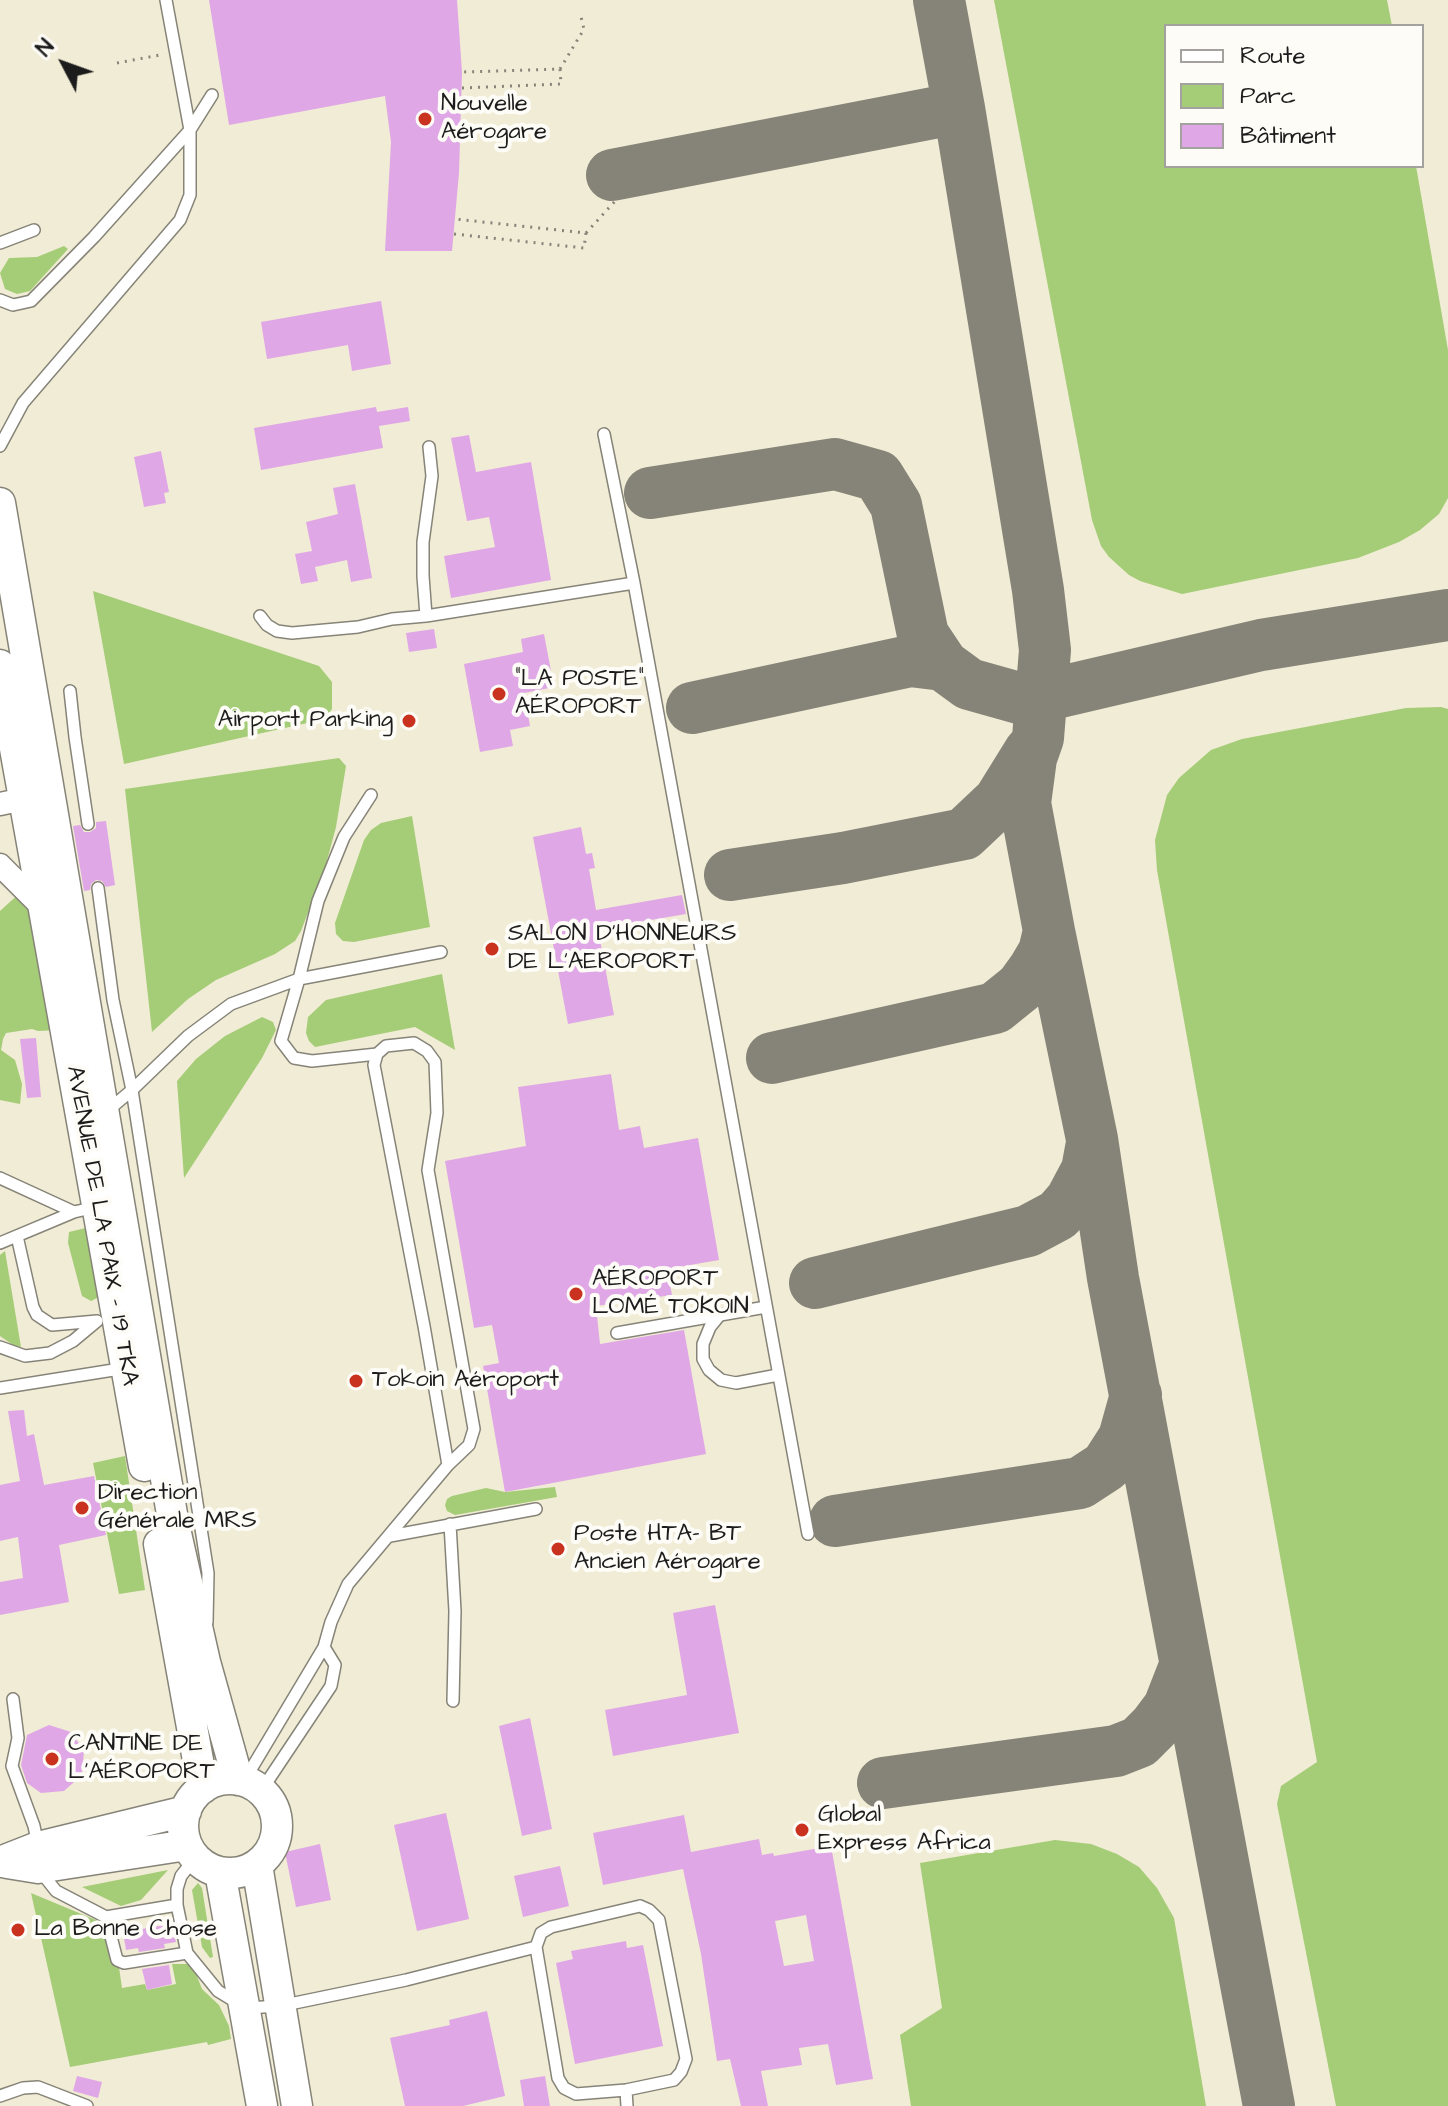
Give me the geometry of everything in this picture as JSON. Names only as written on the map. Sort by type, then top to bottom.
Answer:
[{"type":"main road","name":"AVENUE DE LA PAIX - 19 TKA","points":[[0,503],[105,1112],[97,1207]]},
{"type":"main road","name":"AVENUE DE LA PAIX - 19 TKA","points":[[0,665],[12,802],[44,909],[97,1207],[106,1309],[127,1368],[194,1800]]},
{"type":"main road","points":[[1,1862],[38,1858],[201,1859],[246,1871],[269,1853],[276,1837],[277,1820],[272,1804],[248,1784],[205,1662],[97,1207]]},
{"type":"main road","points":[[38,1858],[194,1800],[214,1782],[248,1784]]},
{"type":"main road","points":[[194,1800],[183,1829],[201,1859],[246,2008],[262,2106]]},
{"type":"main road","points":[[257,1865],[297,2106]]},
{"type":"street","points":[[0,865],[44,909]]},
{"type":"lane","points":[[0,446],[23,403],[180,220],[190,195],[190,130],[166,0]]},
{"type":"lane","points":[[0,300],[13,305],[31,301],[94,237],[190,130],[212,95]]},
{"type":"lane","points":[[0,243],[34,230]]},
{"type":"lane","points":[[604,434],[808,1534]]},
{"type":"lane","points":[[426,616],[423,542],[432,476],[429,447]]},
{"type":"lane","points":[[260,616],[277,631],[292,633],[426,616],[634,583]]},
{"type":"lane","points":[[70,691],[88,824]]},
{"type":"lane","points":[[371,795],[344,837],[318,901],[281,1041],[294,1058],[312,1061],[377,1054]]},
{"type":"lane","points":[[98,888],[113,1000],[132,1090],[208,1573],[205,1662]]},
{"type":"lane","points":[[105,1112],[188,1036],[231,1004],[299,979],[441,952]]},
{"type":"lane","points":[[248,1784],[324,1647],[348,1584],[448,1465],[469,1445],[474,1429],[428,1170],[437,1113],[435,1062],[427,1051],[414,1043],[386,1046],[377,1054],[374,1065],[448,1465]]},
{"type":"lane","points":[[0,1178],[97,1207]]},
{"type":"lane","points":[[0,1243],[97,1207]]},
{"type":"lane","points":[[17,1236],[37,1315],[52,1325],[106,1309]]},
{"type":"lane","points":[[617,1333],[766,1307]]},
{"type":"lane","points":[[0,1347],[25,1356],[50,1353],[73,1341],[106,1309]]},
{"type":"lane","points":[[720,1316],[710,1327],[703,1344],[703,1359],[709,1370],[721,1380],[736,1383],[778,1375]]},
{"type":"lane","points":[[0,1388],[127,1368]]},
{"type":"lane","points":[[390,1536],[536,1509]]},
{"type":"lane","points":[[450,1524],[455,1611],[453,1701]]},
{"type":"lane","points":[[248,1784],[331,1686],[335,1665],[324,1647]]},
{"type":"lane","points":[[13,1699],[18,1738],[12,1766],[34,1826],[38,1858],[56,1891],[106,1917],[177,1905]]},
{"type":"lane","points":[[201,1859],[181,1876],[177,1889],[177,1905],[187,1953],[218,1991],[246,2008],[280,2006],[406,1980],[536,1947]]},
{"type":"lane","points":[[640,1906],[659,1920],[686,2059],[674,2080],[626,2090],[576,2094],[564,2088],[558,2078],[536,1947],[541,1933],[551,1927],[640,1906]]},
{"type":"lane","points":[[106,1917],[117,1960],[124,1963],[187,1953]]},
{"type":"lane","points":[[0,2096],[23,2088],[38,2087],[87,2106]]},
{"type":"lane","points":[[626,2090],[627,2106]]},
{"type":"path","points":[[462,88],[561,84],[560,69],[584,29],[581,17]]},
{"type":"path","points":[[117,63],[176,52]]},
{"type":"path","points":[[462,72],[560,69]]},
{"type":"path","points":[[454,234],[584,248],[586,233],[617,199],[616,187]]},
{"type":"path","points":[[455,219],[586,233]]},
{"type":"green space","points":[[994,0],[1387,0],[1392,24],[1164,24],[1164,168],[1416,168],[1448,350],[1448,498],[1439,514],[1399,542],[1358,558],[1182,594],[1129,575],[1101,546],[1092,520]]},
{"type":"green space","points":[[64,246],[68,249],[30,291],[17,294],[5,289],[0,273],[9,258],[37,257]]},
{"type":"green space","points":[[93,591],[319,666],[332,682],[332,709],[325,719],[124,764]]},
{"type":"green space","points":[[1406,708],[1448,709],[1448,2106],[1336,2106],[1277,1804],[1281,1786],[1317,1762],[1157,870],[1155,840],[1167,795],[1179,778],[1211,750],[1242,739]]},
{"type":"green space","points":[[339,758],[346,766],[336,827],[325,868],[295,941],[275,954],[216,980],[188,999],[152,1032],[125,789]]},
{"type":"green space","points":[[412,816],[430,927],[354,942],[343,941],[336,934],[335,923],[364,840],[381,823]]},
{"type":"green space","points":[[22,891],[41,906],[59,1030],[32,1029],[6,1033],[1,1050],[15,1060],[22,1084],[20,1104],[0,1100],[0,911]]},
{"type":"green space","points":[[442,974],[455,1050],[415,1027],[315,1047],[309,1041],[306,1033],[308,1017],[326,1000]]},
{"type":"green space","points":[[262,1017],[273,1022],[276,1030],[262,1058],[184,1178],[177,1081],[196,1059],[225,1036]]},
{"type":"green space","points":[[94,1226],[101,1296],[91,1301],[82,1296],[68,1243],[69,1232]]},
{"type":"green space","points":[[5,1251],[21,1347],[0,1336],[0,1255]]},
{"type":"green space","points":[[125,1456],[145,1590],[119,1594],[93,1463]]},
{"type":"green space","points":[[555,1487],[557,1497],[455,1515],[447,1511],[445,1505],[452,1496],[486,1488],[505,1492]]},
{"type":"green space","points":[[1055,1840],[1091,1844],[1117,1854],[1139,1867],[1157,1888],[1174,1918],[1206,2106],[911,2106],[900,2035],[942,2008],[920,1863]]},
{"type":"green space","points":[[168,1870],[141,1900],[121,1906],[82,1887]]},
{"type":"green space","points":[[198,1883],[202,1888],[213,1957],[210,1958],[202,1947],[192,1890]]},
{"type":"green space","points":[[31,1893],[103,1923],[115,1940],[122,1988],[145,1984],[147,1990],[176,1984],[172,1964],[188,1964],[195,1971],[202,1989],[219,2005],[229,2026],[231,2039],[70,2067]]},
{"type":"building","points":[[209,0],[457,0],[462,72],[459,173],[452,251],[385,251],[391,142],[385,96],[229,125]]},
{"type":"building","points":[[381,301],[391,364],[352,371],[348,345],[267,359],[261,322]]},
{"type":"building","points":[[376,407],[377,412],[408,407],[410,421],[379,426],[383,448],[261,470],[254,428]]},
{"type":"building","points":[[469,435],[476,472],[531,462],[551,580],[451,598],[444,556],[495,547],[489,517],[467,521],[451,438]]},
{"type":"building","points":[[161,451],[169,492],[164,493],[166,503],[144,507],[134,457]]},
{"type":"building","points":[[355,484],[372,578],[351,582],[347,560],[315,567],[318,581],[301,584],[295,554],[312,551],[306,522],[338,514],[333,488]]},
{"type":"building","points":[[434,629],[437,648],[409,652],[406,633]]},
{"type":"building","points":[[544,634],[554,687],[524,693],[530,726],[510,730],[513,746],[480,752],[464,664],[523,652],[521,639]]},
{"type":"building","points":[[106,821],[115,885],[106,887],[102,881],[96,880],[90,890],[84,891],[73,826],[80,825],[84,832],[90,832],[96,828],[96,822]]},
{"type":"building","points":[[581,827],[586,854],[592,853],[595,868],[589,869],[596,910],[682,895],[686,914],[598,929],[614,1015],[568,1024],[533,837]]},
{"type":"building","points":[[36,1038],[41,1097],[27,1098],[20,1039]]},
{"type":"building","points":[[611,1074],[619,1130],[640,1126],[644,1148],[698,1138],[719,1260],[667,1269],[672,1295],[596,1306],[600,1344],[684,1330],[706,1454],[505,1492],[483,1366],[499,1363],[492,1325],[474,1328],[445,1161],[526,1146],[518,1087]]},
{"type":"building","points":[[24,1410],[27,1436],[34,1434],[44,1485],[94,1476],[106,1535],[59,1545],[69,1602],[0,1615],[0,1582],[23,1578],[18,1537],[0,1541],[0,1485],[20,1481],[8,1411]]},
{"type":"building","points":[[715,1605],[739,1733],[613,1756],[605,1710],[687,1695],[673,1613]]},
{"type":"building","points":[[530,1718],[552,1829],[522,1836],[499,1726]]},
{"type":"building","points":[[49,1725],[71,1732],[84,1751],[82,1775],[64,1791],[41,1793],[27,1783],[21,1765],[27,1735]]},
{"type":"building","points":[[446,1813],[469,1919],[417,1931],[394,1825]]},
{"type":"building","points":[[684,1815],[691,1852],[759,1839],[762,1855],[773,1853],[774,1856],[831,1846],[873,2079],[836,2085],[828,2044],[799,2048],[802,2065],[761,2071],[768,2106],[741,2106],[730,2059],[717,2061],[701,1954],[683,1869],[603,1885],[593,1833]],"holes":[[[806,1915],[814,1961],[784,1966],[775,1921]]]},
{"type":"building","points":[[320,1844],[331,1900],[296,1907],[285,1852]]},
{"type":"building","points":[[560,1866],[569,1906],[523,1917],[514,1876]]},
{"type":"building","points":[[172,1924],[176,1942],[164,1944],[165,1948],[139,1952],[138,1948],[126,1950],[123,1932]]},
{"type":"building","points":[[626,1941],[627,1948],[643,1945],[663,2046],[575,2064],[556,1963],[573,1959],[571,1951]]},
{"type":"building","points":[[169,1965],[172,1984],[147,1990],[142,1969]]},
{"type":"building","points":[[487,2011],[505,2096],[463,2106],[405,2106],[390,2038],[450,2025],[449,2020]]},
{"type":"building","points":[[77,2076],[102,2082],[98,2098],[73,2091]]},
{"type":"building","points":[[545,2076],[550,2106],[524,2106],[520,2080]]},
{"type":"taxiway","points":[[939,0],[1038,590],[1045,650],[1038,738],[1031,758],[1025,803],[1092,1139],[1113,1278],[1269,2106]]},
{"type":"taxiway","points":[[612,175],[959,108]]},
{"type":"taxiway","points":[[650,493],[835,464],[878,476],[896,505],[923,635],[943,665],[969,684],[1026,700],[1261,645],[1448,615]]},
{"type":"taxiway","points":[[692,708],[910,661],[943,665]]},
{"type":"taxiway","points":[[730,875],[843,858],[964,834],[999,801],[1030,751]]},
{"type":"taxiway","points":[[772,1058],[995,1008],[1021,987],[1034,969],[1044,952],[1049,931]]},
{"type":"taxiway","points":[[815,1283],[1028,1231],[1058,1215],[1071,1200],[1087,1170],[1092,1143]]},
{"type":"taxiway","points":[[835,1521],[1080,1483],[1106,1466],[1124,1438],[1136,1395]]},
{"type":"taxiway","points":[[883,1783],[1116,1751],[1139,1742],[1154,1727],[1169,1707],[1185,1666]]},
{"type":"place","name":"Nouvelle Aérogare","points":[[425,119]]},
{"type":"place","name":"\"LA POSTE\" AÉROPORT","points":[[499,694]]},
{"type":"place","name":"Airport Parking","points":[[409,721]]},
{"type":"place","name":"SALON D'HONNEURS DE L'AEROPORT","points":[[492,949]]},
{"type":"place","name":"AÉROPORT LOMÉ TOKOIN","points":[[576,1294]]},
{"type":"place","name":"Tokoin Aéroport","points":[[356,1381]]},
{"type":"place","name":"Direction Générale MRS","points":[[82,1508]]},
{"type":"place","name":"Poste HTA- BT Ancien Aérogare","points":[[558,1549]]},
{"type":"place","name":"CANTINE DE L'AÉROPORT","points":[[52,1759]]},
{"type":"place","name":"Global Express Africa","points":[[802,1830]]},
{"type":"place","name":"La Bonne Chose","points":[[18,1930]]}]
